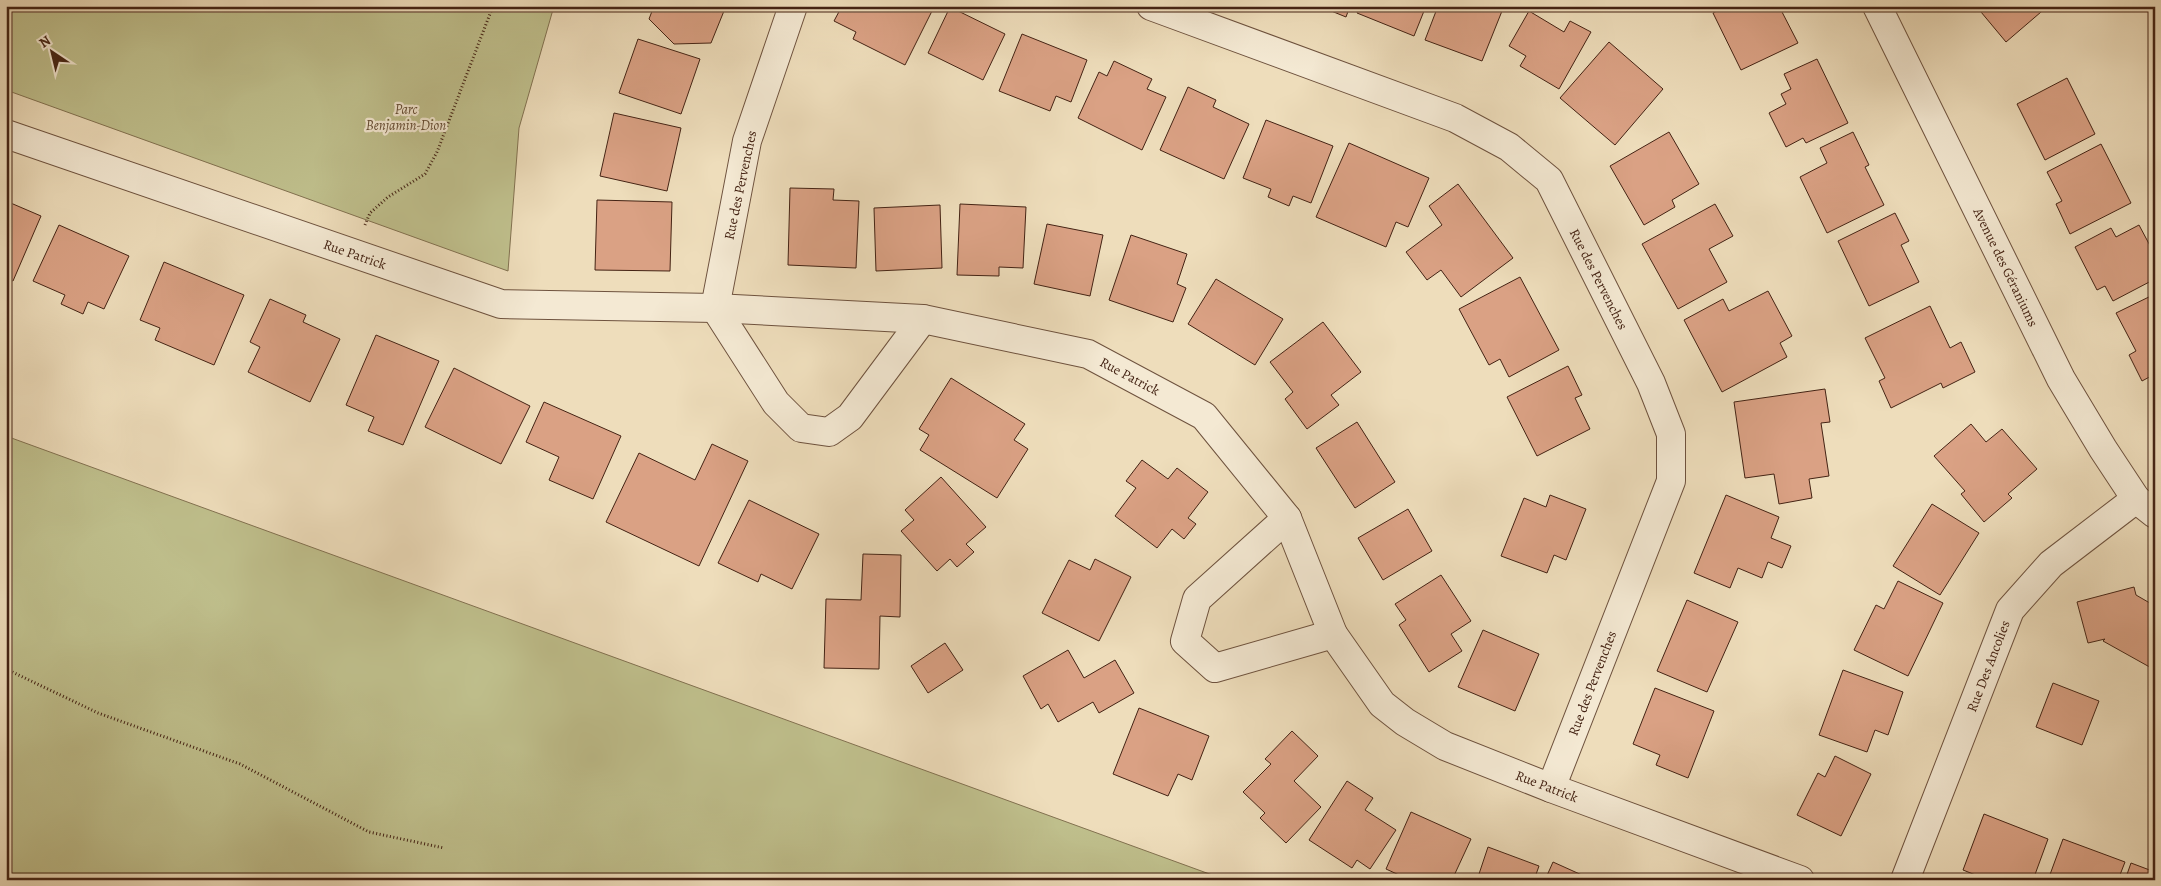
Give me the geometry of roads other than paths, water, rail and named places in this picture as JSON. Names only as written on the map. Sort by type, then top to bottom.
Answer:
[{"type":"street","name":"Rue des Pervenches","points":[[715,308],[747,141],[793,6]]},
{"type":"street","name":"Rue des Pervenches","points":[[1151,6],[1209,16],[1455,118],[1509,147],[1549,180],[1651,383],[1671,434],[1671,481],[1551,788]]},
{"type":"street","name":"Avenue des Géraniums","points":[[1877,6],[2061,379],[2102,449],[2145,507]]},
{"type":"street","name":"Rue Patrick","points":[[6,134],[501,304],[715,308],[923,318],[1088,354],[1204,416],[1287,518],[1333,634],[1382,704],[1404,722],[1445,746],[1551,788],[1800,880]]},
{"type":"street","points":[[715,308],[776,403],[801,428],[829,432],[850,418],[923,318]]},
{"type":"street","name":"Rue Des Ancolies","points":[[1905,880],[2010,610],[2051,564],[2145,507]]},
{"type":"street","points":[[1287,518],[1197,599],[1185,641],[1215,668],[1333,634]]},
{"type":"park label","name":"Parc Benjamin-Dion","points":[[406,118]]}]
